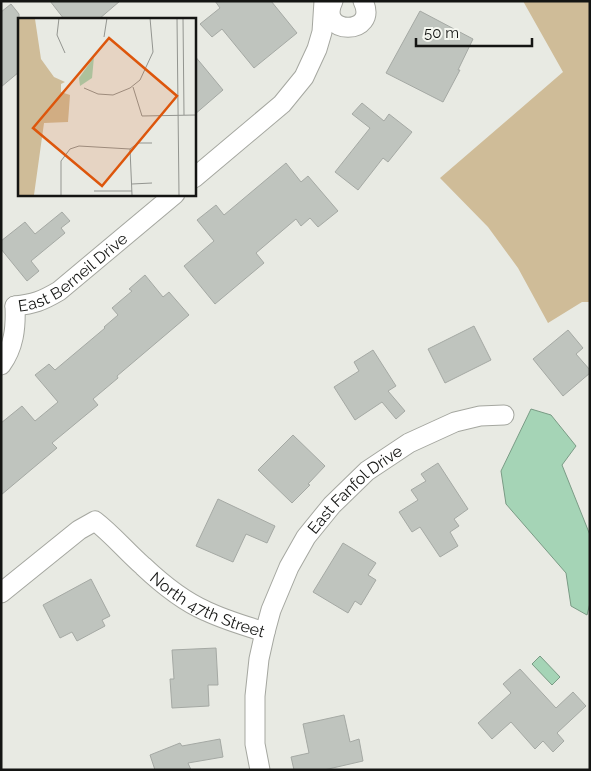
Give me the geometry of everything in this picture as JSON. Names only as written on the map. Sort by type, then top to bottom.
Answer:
[{"type":"street","points":[[328,5],[330,15],[337,25],[353,28],[363,21],[366,10],[364,1]]},
{"type":"street","points":[[195,177],[282,104],[304,78],[317,50],[328,5]]},
{"type":"street","name":"East Berneil Drive","points":[[1,365],[8,355],[14,336],[16,320],[8,302],[34,304],[59,291],[174,195]]},
{"type":"street","name":"East Fanfol Drive","points":[[265,632],[271,610],[289,567],[306,538],[332,505],[367,471],[410,443],[455,422],[480,416],[504,415]]},
{"type":"street","name":"North 47th Street","points":[[1,593],[79,530],[95,521],[172,590],[204,610],[238,624],[265,632],[259,659],[255,696],[255,744],[260,770]]},
{"type":"shaded area","points":[[523,1],[590,1],[590,302],[582,302],[548,323],[518,268],[488,227],[440,178],[563,72]]},
{"type":"shaded area","points":[[531,409],[551,415],[576,446],[562,465],[590,535],[590,603],[587,615],[571,606],[566,573],[506,504],[501,471]]},
{"type":"shaded area","points":[[540,656],[560,677],[552,685],[532,664]]},
{"type":"building","points":[[50,1],[120,1],[100,18],[63,18]]},
{"type":"building","points":[[215,1],[271,1],[297,33],[254,68],[222,29],[212,37],[200,24],[220,8]]},
{"type":"building","points":[[11,4],[19,14],[19,18],[18,73],[1,87],[1,12]]},
{"type":"building","points":[[420,11],[473,39],[458,70],[460,70],[443,102],[386,73]]},
{"type":"building","points":[[195,56],[223,90],[195,114]]},
{"type":"building","points":[[362,103],[384,121],[389,114],[412,132],[388,162],[383,158],[358,190],[335,172],[370,128],[352,114]]},
{"type":"building","points":[[286,163],[301,182],[308,176],[338,211],[318,227],[310,218],[301,226],[296,219],[256,253],[264,263],[215,304],[184,266],[214,241],[197,220],[216,205],[224,215]]},
{"type":"building","points":[[62,212],[70,221],[61,228],[65,233],[31,261],[39,271],[27,281],[1,249],[1,241],[25,222],[35,234]]},
{"type":"building","points":[[145,275],[163,297],[169,292],[189,315],[117,376],[118,378],[93,399],[98,405],[52,443],[57,448],[1,495],[1,423],[22,406],[35,421],[58,402],[35,375],[49,364],[55,370],[105,328],[118,315],[112,308],[132,291],[129,289]]},
{"type":"building","points":[[474,326],[491,360],[445,383],[428,349]]},
{"type":"building","points":[[568,330],[583,348],[576,354],[590,370],[590,373],[563,396],[533,359]]},
{"type":"building","points":[[373,350],[396,386],[388,391],[405,411],[396,419],[382,402],[355,420],[334,387],[359,371],[354,362]]},
{"type":"building","points":[[293,435],[325,466],[292,503],[258,470]]},
{"type":"building","points":[[438,463],[468,509],[454,519],[459,526],[450,532],[458,546],[440,557],[420,527],[412,532],[399,512],[418,500],[411,490],[426,481],[421,474]]},
{"type":"building","points":[[218,499],[275,526],[267,543],[246,534],[233,562],[196,546]]},
{"type":"building","points":[[343,543],[376,563],[368,575],[376,580],[361,605],[355,601],[348,613],[313,592]]},
{"type":"building","points":[[91,579],[110,616],[102,620],[105,626],[77,641],[72,632],[60,638],[43,605]]},
{"type":"building","points":[[216,648],[218,685],[208,685],[209,706],[172,708],[170,679],[174,679],[172,650]]},
{"type":"building","points":[[520,669],[556,708],[573,692],[586,706],[557,733],[564,741],[553,752],[543,741],[535,749],[511,722],[492,739],[478,723],[511,693],[503,684]]},
{"type":"building","points":[[344,715],[350,742],[359,739],[363,761],[324,770],[294,770],[291,757],[309,753],[303,724]]},
{"type":"building","points":[[220,739],[223,757],[188,763],[191,770],[155,770],[150,755],[180,743],[182,746]]}]
